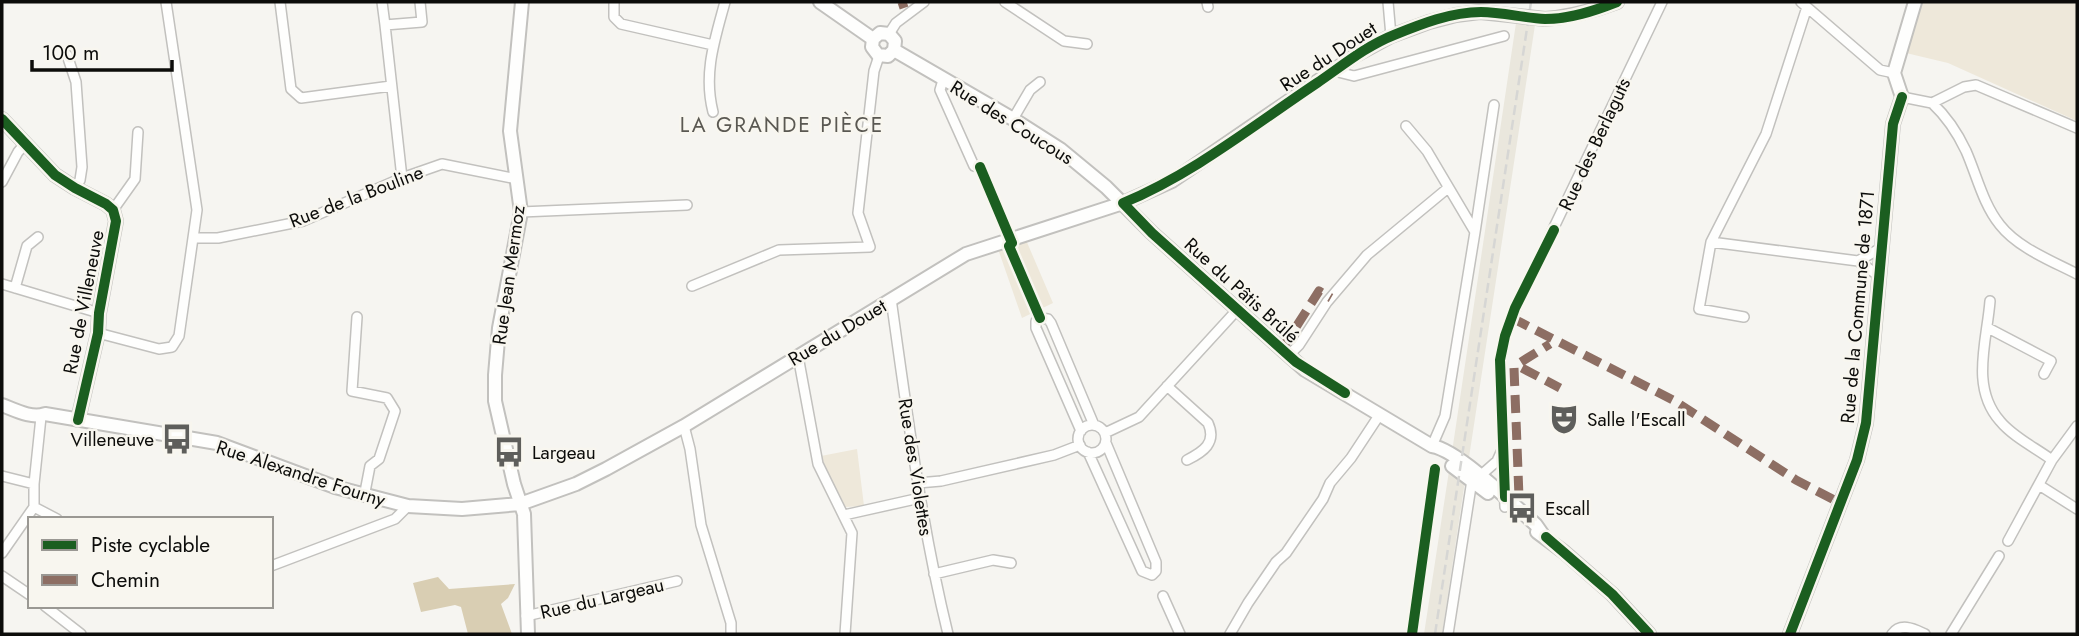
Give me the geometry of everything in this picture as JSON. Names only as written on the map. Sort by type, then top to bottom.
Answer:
[{"type":"street","points":[[166,2],[197,204],[193,238]]},
{"type":"street","points":[[280,2],[291,89],[302,98],[391,86]]},
{"type":"street","points":[[382,2],[402,178]]},
{"type":"street","points":[[385,25],[422,22],[420,2]]},
{"type":"street","name":"Rue Jean Mermoz","points":[[520,504],[495,401],[495,374],[499,328],[521,212],[510,131],[522,2]]},
{"type":"street","points":[[614,2],[614,17],[621,23],[713,45]]},
{"type":"street","points":[[713,112],[708,91],[713,45],[725,2]]},
{"type":"street","points":[[820,2],[873,39]]},
{"type":"street","points":[[889,34],[896,23],[925,2]]},
{"type":"street","points":[[1005,2],[1064,41],[1087,44]]},
{"type":"street","points":[[1388,2],[1391,36]]},
{"type":"street","name":"Rue du Douet","points":[[520,504],[576,484],[684,426],[966,254],[1123,204],[1172,181],[1356,55],[1391,36],[1456,15],[1480,12],[1545,19],[1566,18],[1617,2]]},
{"type":"street","name":"Rue des Berlaguts","points":[[1505,502],[1500,366],[1512,318],[1662,2]]},
{"type":"street","points":[[1915,2],[1894,73],[1902,97],[1932,103],[1944,114],[1966,150],[1983,195],[2000,225],[2017,242],[2077,274]]},
{"type":"street","points":[[1744,317],[1699,309],[1711,242],[1766,134],[1804,4],[1880,70],[1894,73]]},
{"type":"street","points":[[881,33],[889,34],[895,41],[894,50],[888,56],[879,56],[872,49],[873,39],[881,33]]},
{"type":"street","points":[[1334,71],[1354,76],[1504,36]]},
{"type":"street","name":"Rue des Coucous","points":[[894,50],[1013,119],[1074,160],[1123,204]]},
{"type":"street","points":[[67,55],[76,82],[82,167],[80,180],[75,188]]},
{"type":"street","points":[[692,286],[779,250],[870,247],[858,213],[874,71],[879,56]]},
{"type":"street","points":[[943,80],[940,90],[974,166],[980,167]]},
{"type":"street","points":[[1013,119],[1030,90],[1040,82]]},
{"type":"street","points":[[1932,103],[1976,85],[2077,128]]},
{"type":"street","name":"Rue de la Commune de 1871","points":[[1790,634],[1857,460],[1866,423],[1893,124],[1902,97]]},
{"type":"street","points":[[1432,446],[1446,416],[1494,105]]},
{"type":"street","name":"Rue de Villeneuve","points":[[2,118],[24,145],[59,179],[106,204],[113,210],[116,221],[99,313],[98,333],[78,420]]},
{"type":"street","points":[[1406,126],[1427,151],[1475,232]]},
{"type":"street","name":"Rue de Villeneuve","points":[[113,210],[135,179],[138,132]]},
{"type":"street","points":[[2,182],[24,145]]},
{"type":"street","name":"Rue de la Bouline","points":[[193,238],[218,238],[303,221],[402,178],[442,164],[517,179]]},
{"type":"street","points":[[1289,355],[1299,345],[1327,302],[1367,256],[1448,188]]},
{"type":"street","name":"Rue du Pâtis Brûlé","points":[[1123,204],[1237,310],[1318,378],[1432,446],[1440,447],[1461,462],[1473,477]]},
{"type":"street","points":[[521,212],[687,205]]},
{"type":"street","points":[[15,288],[27,246],[38,237]]},
{"type":"street","name":"Rue de Villeneuve","points":[[98,333],[159,349],[172,347],[179,336],[193,238]]},
{"type":"street","points":[[1711,242],[1858,261],[1879,276]]},
{"type":"street","points":[[1858,261],[1881,248]]},
{"type":"street","points":[[2,284],[99,313]]},
{"type":"street","name":"Rue des Violettes","points":[[891,299],[920,498],[948,634]]},
{"type":"street","points":[[1990,301],[1981,380],[1985,399],[2000,422],[2052,460]]},
{"type":"street","points":[[1105,433],[1139,417],[1237,310]]},
{"type":"street","points":[[357,317],[352,391],[387,398],[395,411],[379,459],[370,466],[364,496]]},
{"type":"street","points":[[1040,318],[1048,319],[1051,323],[1094,425],[1105,433],[1106,443],[1156,562],[1156,571],[1152,575],[1142,571],[1088,452],[1080,444],[1081,431],[1036,328],[1036,321],[1040,318]]},
{"type":"street","points":[[1988,328],[2051,361],[2044,374]]},
{"type":"street","points":[[797,356],[818,464],[852,533],[845,634]]},
{"type":"street","points":[[1167,386],[1208,423],[1212,431],[1211,440],[1203,452],[1187,460]]},
{"type":"street","name":"Rue Alexandre Fourny","points":[[2,405],[41,417],[46,414],[217,443],[364,496],[408,506],[462,509],[520,504]]},
{"type":"street","points":[[1230,634],[1276,562],[1286,553],[1323,499],[1330,483],[1380,414]]},
{"type":"street","points":[[2,553],[34,507],[41,417]]},
{"type":"street","points":[[1081,431],[1086,426],[1094,425]]},
{"type":"street","points":[[684,426],[701,524],[731,623],[731,634]]},
{"type":"street","points":[[2008,541],[2052,460],[2077,426]]},
{"type":"street","points":[[1088,452],[1097,452],[1106,443]]},
{"type":"street","points":[[918,483],[941,481],[1054,455],[1080,444]]},
{"type":"street","name":"Rue du Pâtis Brûlé","points":[[1432,446],[1437,454],[1473,477]]},
{"type":"street","points":[[1448,634],[1473,477],[1497,461],[1503,448]]},
{"type":"street","points":[[1412,634],[1435,470]]},
{"type":"street","points":[[2,476],[34,484]]},
{"type":"street","points":[[1473,477],[1536,525],[1612,594],[1649,634]]},
{"type":"street","points":[[2039,485],[2077,509]]},
{"type":"street","points":[[844,515],[920,498]]},
{"type":"street","name":"Rue du Largeau","points":[[520,504],[524,514],[528,634]]},
{"type":"street","points":[[273,565],[395,519],[408,506]]},
{"type":"street","points":[[34,507],[53,517]]},
{"type":"street","points":[[1951,634],[1999,556]]},
{"type":"street","points":[[934,574],[993,561],[1012,563]]},
{"type":"street","points":[[2,576],[28,595]]},
{"type":"street","name":"Rue du Largeau","points":[[526,616],[677,581]]},
{"type":"street","points":[[1163,596],[1180,634]]},
{"type":"street","points":[[48,608],[81,634]]},
{"type":"street","points":[[1892,634],[1898,628],[1909,627],[1925,634]]},
{"type":"shaded area","points":[[1921,2],[2077,2],[2077,121],[1948,63],[1906,53]]},
{"type":"shaded area","points":[[1516,23],[1535,25],[1468,464],[1452,452]]},
{"type":"shaded area","points":[[1026,240],[1053,303],[1022,318],[998,249]]},
{"type":"shaded area","points":[[857,449],[864,506],[845,507],[821,456]]},
{"type":"shaded area","points":[[1449,471],[1465,481],[1442,634],[1424,634]]},
{"type":"shaded area","points":[[438,577],[449,589],[515,584],[508,598],[501,604],[512,634],[468,634],[461,607],[455,605],[421,612],[413,583]]},
{"type":"railway","points":[[1435,634],[1531,2]]},
{"type":"marked path","points":[[902,2],[904,8]]},
{"type":"marked path","points":[[1282,349],[1319,291],[1331,298]]},
{"type":"marked path","points":[[1512,318],[1673,400],[1796,480],[1840,503]]},
{"type":"marked path","points":[[1521,362],[1550,344]]},
{"type":"marked path","points":[[1514,368],[1519,497]]},
{"type":"marked path","points":[[1522,368],[1560,388]]},
{"type":"cycle path","points":[[1345,393],[1296,362],[1152,233],[1123,203],[1199,163],[1354,57],[1394,35],[1459,14],[1489,12],[1554,19],[1582,14],[1617,2]]},
{"type":"cycle path","points":[[1790,634],[1857,460],[1866,423],[1893,124],[1902,97]]},
{"type":"cycle path","points":[[2,119],[55,175],[106,204],[113,210],[116,221],[99,313],[98,333],[78,420]]},
{"type":"cycle path","points":[[980,167],[1012,243],[1009,246],[1040,318]]},
{"type":"cycle path","points":[[1505,497],[1500,360],[1515,308],[1554,230]]},
{"type":"cycle path","points":[[1412,634],[1435,469]]},
{"type":"cycle path","points":[[1546,537],[1612,594],[1649,634]]},
{"type":"place","name":"Salle l'Escall","points":[[1564,419]]},
{"type":"place","name":"Villeneuve","points":[[177,439]]},
{"type":"place","name":"Largeau","points":[[509,452]]},
{"type":"place","name":"Escall","points":[[1522,508]]},
{"type":"district","name":"LA GRANDE PIÈCE","points":[[782,125]]}]
